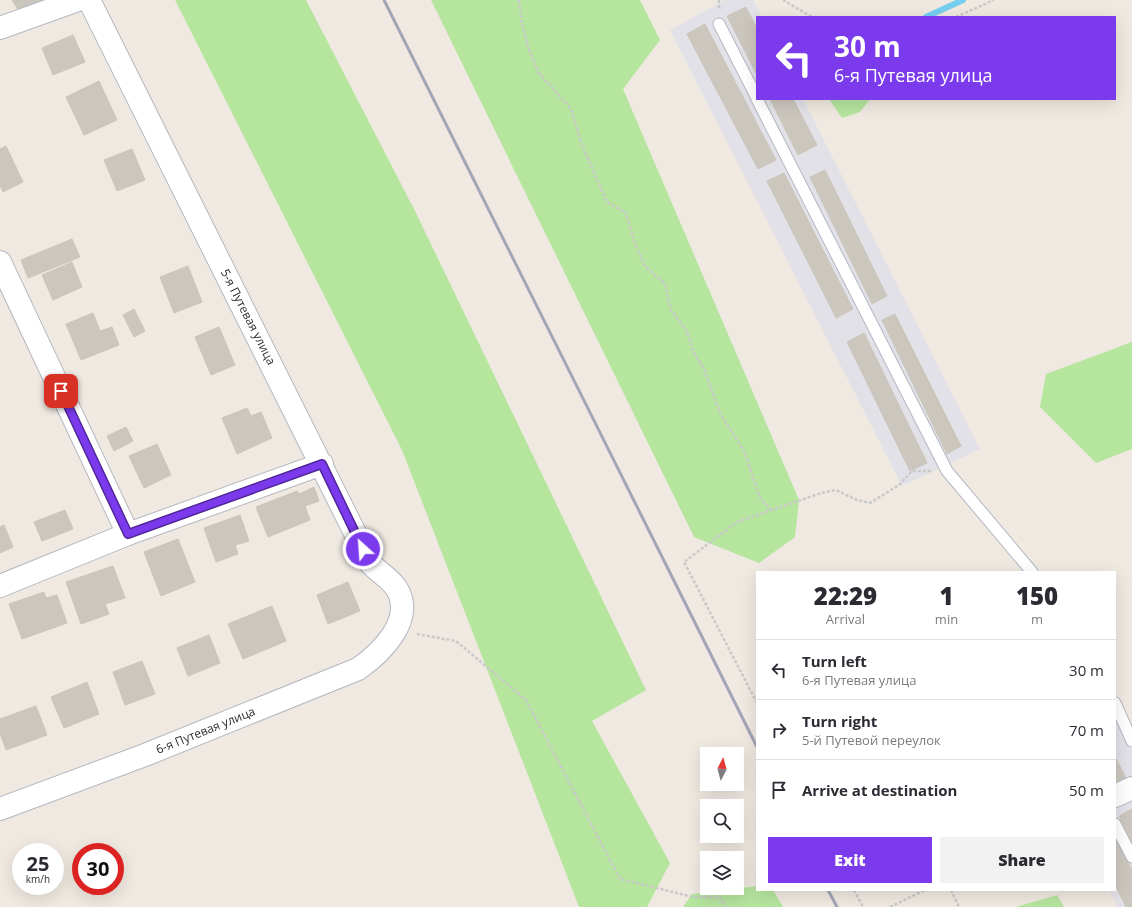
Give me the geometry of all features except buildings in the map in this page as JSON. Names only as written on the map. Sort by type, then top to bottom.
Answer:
[{"type":"street","points":[[0,28],[78,0]]},
{"type":"street","name":"5-я Путевая улица","points":[[89,0],[322,464],[370,563],[388,578],[397,590],[401,608],[397,631]]},
{"type":"street","points":[[0,262],[128,534]]},
{"type":"street","points":[[0,586],[128,534],[322,464]]},
{"type":"street","name":"6-я Путевая улица","points":[[0,809],[145,755],[358,669],[369,661],[397,631]]},
{"type":"street","points":[[1116,796],[1132,788]]},
{"type":"lane","points":[[719,24],[756,97]]},
{"type":"lane","points":[[758,100],[947,471],[1031,571]]},
{"type":"lane","points":[[1116,705],[1132,742]]},
{"type":"lane","points":[[1116,826],[1132,857]]},
{"type":"path","points":[[519,0],[528,47],[538,72],[571,109],[582,145],[607,202],[626,213],[635,244],[645,266],[665,284],[671,310],[686,330],[695,355],[704,369],[720,413],[745,453],[760,498],[771,510]]},
{"type":"path","points":[[783,0],[810,16]]},
{"type":"path","points":[[958,16],[994,0]]},
{"type":"path","points":[[756,701],[684,562],[737,522],[771,510],[821,493],[836,490],[857,500],[870,503],[900,485],[912,471],[947,471]]},
{"type":"path","points":[[397,631],[456,641],[526,700],[620,879],[692,897],[719,897],[726,907]]},
{"type":"path","points":[[855,891],[863,907]]},
{"type":"path","points":[[890,907],[922,891]]},
{"type":"path","points":[[952,891],[959,907]]},
{"type":"shaded area","points":[[725,0],[753,0],[761,16],[756,16],[756,100],[804,100],[980,449],[902,486],[670,30]]},
{"type":"shaded area","points":[[1116,718],[1132,750],[1132,907],[1118,907],[1110,891],[1116,891]]},
{"type":"green space","points":[[175,0],[306,0],[415,211],[646,690],[592,721],[670,863],[647,907],[579,907],[402,450]]},
{"type":"green space","points":[[431,0],[640,0],[660,40],[623,89],[799,500],[795,537],[759,563],[694,537]]},
{"type":"green space","points":[[830,100],[869,100],[860,112],[842,118]]},
{"type":"green space","points":[[1132,342],[1132,449],[1096,463],[1040,407],[1046,374]]},
{"type":"green space","points":[[756,886],[756,891],[774,891],[783,907],[683,907],[692,894],[744,895],[744,888]]},
{"type":"green space","points":[[1057,895],[1064,907],[1016,907]]},
{"type":"waterway","points":[[928,16],[963,0]]},
{"type":"railway","points":[[384,0],[756,745]]},
{"type":"railway","points":[[829,891],[837,907]]},
{"type":"route","points":[[61,391],[128,534],[322,464],[363,549]]}]
